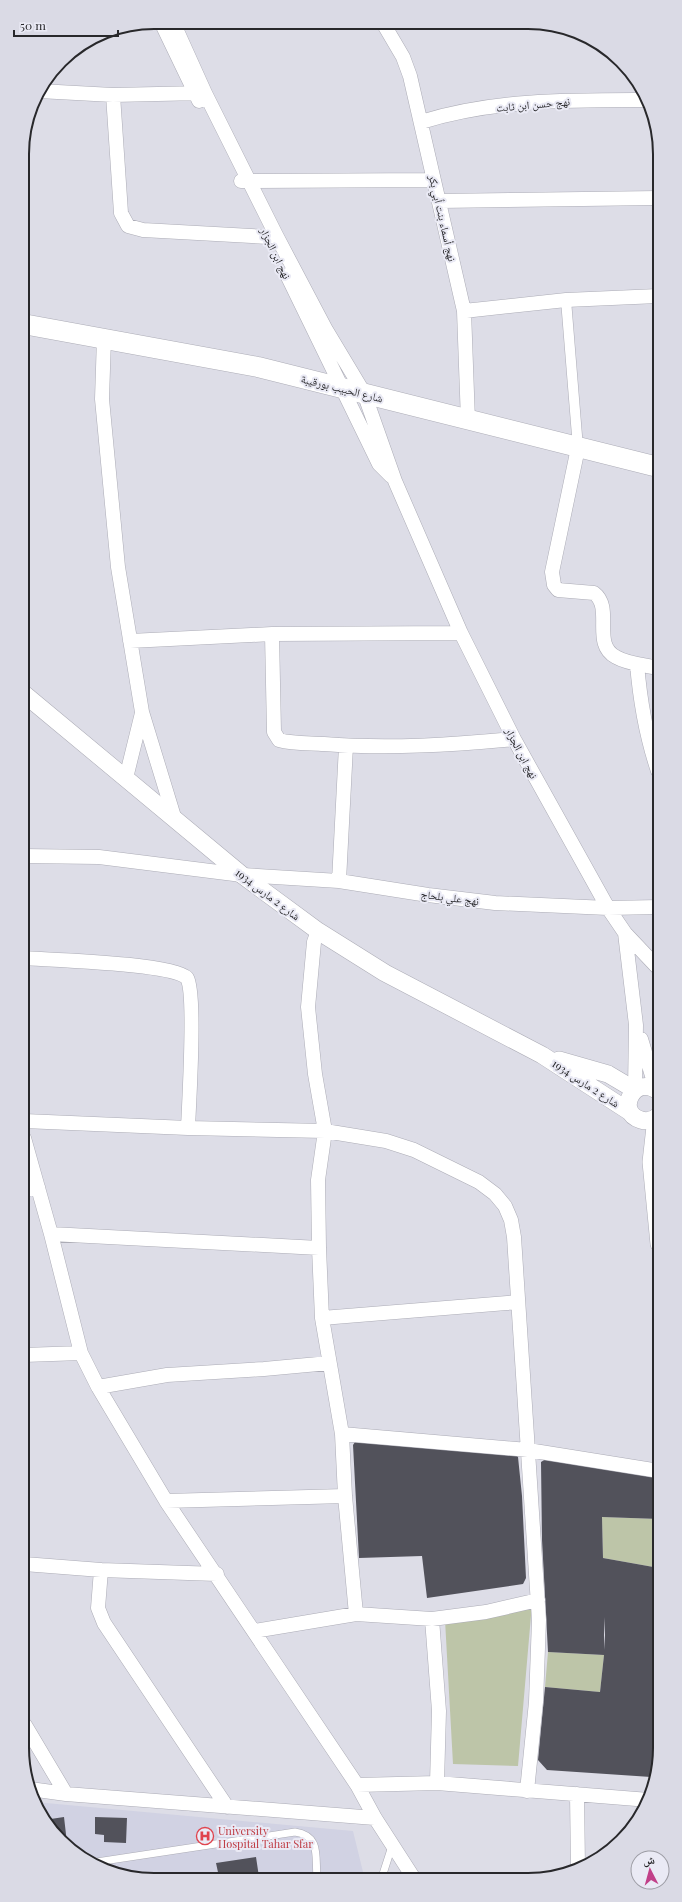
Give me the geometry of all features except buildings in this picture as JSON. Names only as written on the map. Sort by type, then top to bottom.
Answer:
[{"type":"main road","name":"شارع الحبيب بورقيبة","points":[[29,325],[258,367],[340,386],[468,421],[653,466]]},
{"type":"street","name":"نهج ابن الجزار","points":[[165,29],[200,94],[272,236],[340,386],[379,464],[395,481]]},
{"type":"street","name":"نهج ابن الجزار","points":[[176,29],[200,94]]},
{"type":"street","name":"نهج أسماء بنت أبي بكر","points":[[386,29],[403,57],[410,76],[464,310],[468,421]]},
{"type":"street","points":[[46,91],[113,96],[200,94]]},
{"type":"street","points":[[113,96],[121,213],[128,226],[143,230],[272,236]]},
{"type":"street","name":"نهج حسن ابن ثابت","points":[[421,122],[443,115],[484,108],[562,100],[640,100]]},
{"type":"street","points":[[244,181],[434,180]]},
{"type":"street","points":[[439,201],[653,198]]},
{"type":"street","name":"نهج ابن الجزار","points":[[272,236],[364,393],[395,481],[462,633],[514,739],[608,908],[625,933],[636,1025]]},
{"type":"street","points":[[464,310],[566,300],[653,296]]},
{"type":"street","points":[[566,300],[578,448],[552,572],[554,585],[558,590],[594,593],[598,596],[602,604],[604,641],[608,650],[616,657],[637,664],[653,667]]},
{"type":"street","points":[[104,338],[102,399],[118,567],[142,712],[175,820]]},
{"type":"street","points":[[130,641],[272,634],[462,633]]},
{"type":"street","points":[[272,634],[276,737],[284,741],[346,746],[445,746],[514,739]]},
{"type":"street","points":[[637,664],[640,701],[653,755]]},
{"type":"street","name":"شارع 2 مارس 1934","points":[[29,698],[242,876],[318,931],[385,973],[542,1054],[633,1115]]},
{"type":"street","points":[[126,778],[142,712]]},
{"type":"street","points":[[339,880],[346,746]]},
{"type":"street","name":"نهج علي بلحاج","points":[[29,856],[99,856],[242,876],[339,880],[428,895],[495,902],[608,908],[653,907]]},
{"type":"street","points":[[318,931],[314,942],[308,1008],[315,1074],[325,1130],[318,1180],[322,1318],[342,1434],[345,1496],[356,1614]]},
{"type":"street","points":[[625,933],[653,963]]},
{"type":"street","points":[[29,958],[141,966],[175,971],[187,978],[191,987],[188,1128]]},
{"type":"street","points":[[636,1025],[635,1090],[629,1100],[633,1115],[651,1162]]},
{"type":"street","points":[[636,1025],[653,1078]]},
{"type":"street","name":"شارع 2 مارس 1934","points":[[542,1054],[608,1074],[635,1090]]},
{"type":"street","points":[[635,1090],[645,1086],[653,1089]]},
{"type":"street","points":[[633,1115],[646,1121],[653,1119]]},
{"type":"street","points":[[29,1122],[188,1128],[325,1130],[386,1141],[414,1150],[479,1182],[495,1194],[505,1206],[511,1220],[514,1237],[538,1600],[539,1651],[528,1791]]},
{"type":"street","points":[[653,1149],[651,1162],[653,1182]]},
{"type":"street","points":[[29,1156],[51,1234],[81,1353],[98,1387],[166,1501],[217,1574],[357,1784],[375,1818],[410,1873]]},
{"type":"street","points":[[29,1189],[38,1188]]},
{"type":"street","points":[[51,1234],[319,1248]]},
{"type":"street","points":[[322,1318],[518,1302]]},
{"type":"street","points":[[29,1355],[81,1353]]},
{"type":"street","points":[[98,1387],[167,1375],[329,1363]]},
{"type":"street","points":[[342,1434],[528,1450],[653,1470]]},
{"type":"street","points":[[166,1501],[345,1496]]},
{"type":"street","points":[[29,1564],[101,1570],[217,1574]]},
{"type":"street","points":[[101,1570],[98,1608],[104,1622],[227,1807]]},
{"type":"street","points":[[254,1631],[356,1614],[432,1620],[486,1612],[538,1600]]},
{"type":"street","points":[[432,1620],[439,1711],[437,1783]]},
{"type":"street","points":[[29,1733],[66,1794]]},
{"type":"street","points":[[357,1784],[437,1783],[642,1799]]},
{"type":"street","points":[[37,1790],[66,1794],[375,1818]]},
{"type":"street","points":[[577,1794],[578,1862]]},
{"type":"lane","points":[[102,1861],[295,1832],[304,1833],[311,1838],[314,1843],[317,1873]]},
{"type":"lane","points":[[384,1873],[392,1845]]},
{"type":"shaded area","name":"University Hospital Tahar Sfar","points":[[42,1803],[353,1831],[363,1873],[138,1872],[129,1871],[99,1860],[78,1847],[55,1824]]},
{"type":"green space","points":[[602,1517],[653,1519],[653,1567],[603,1558]]},
{"type":"green space","points":[[532,1604],[518,1766],[453,1764],[445,1620]]},
{"type":"green space","points":[[548,1652],[604,1655],[600,1692],[545,1687]]},
{"type":"place","name":"University Hospital Tahar Sfar","points":[[205,1836]]}]
